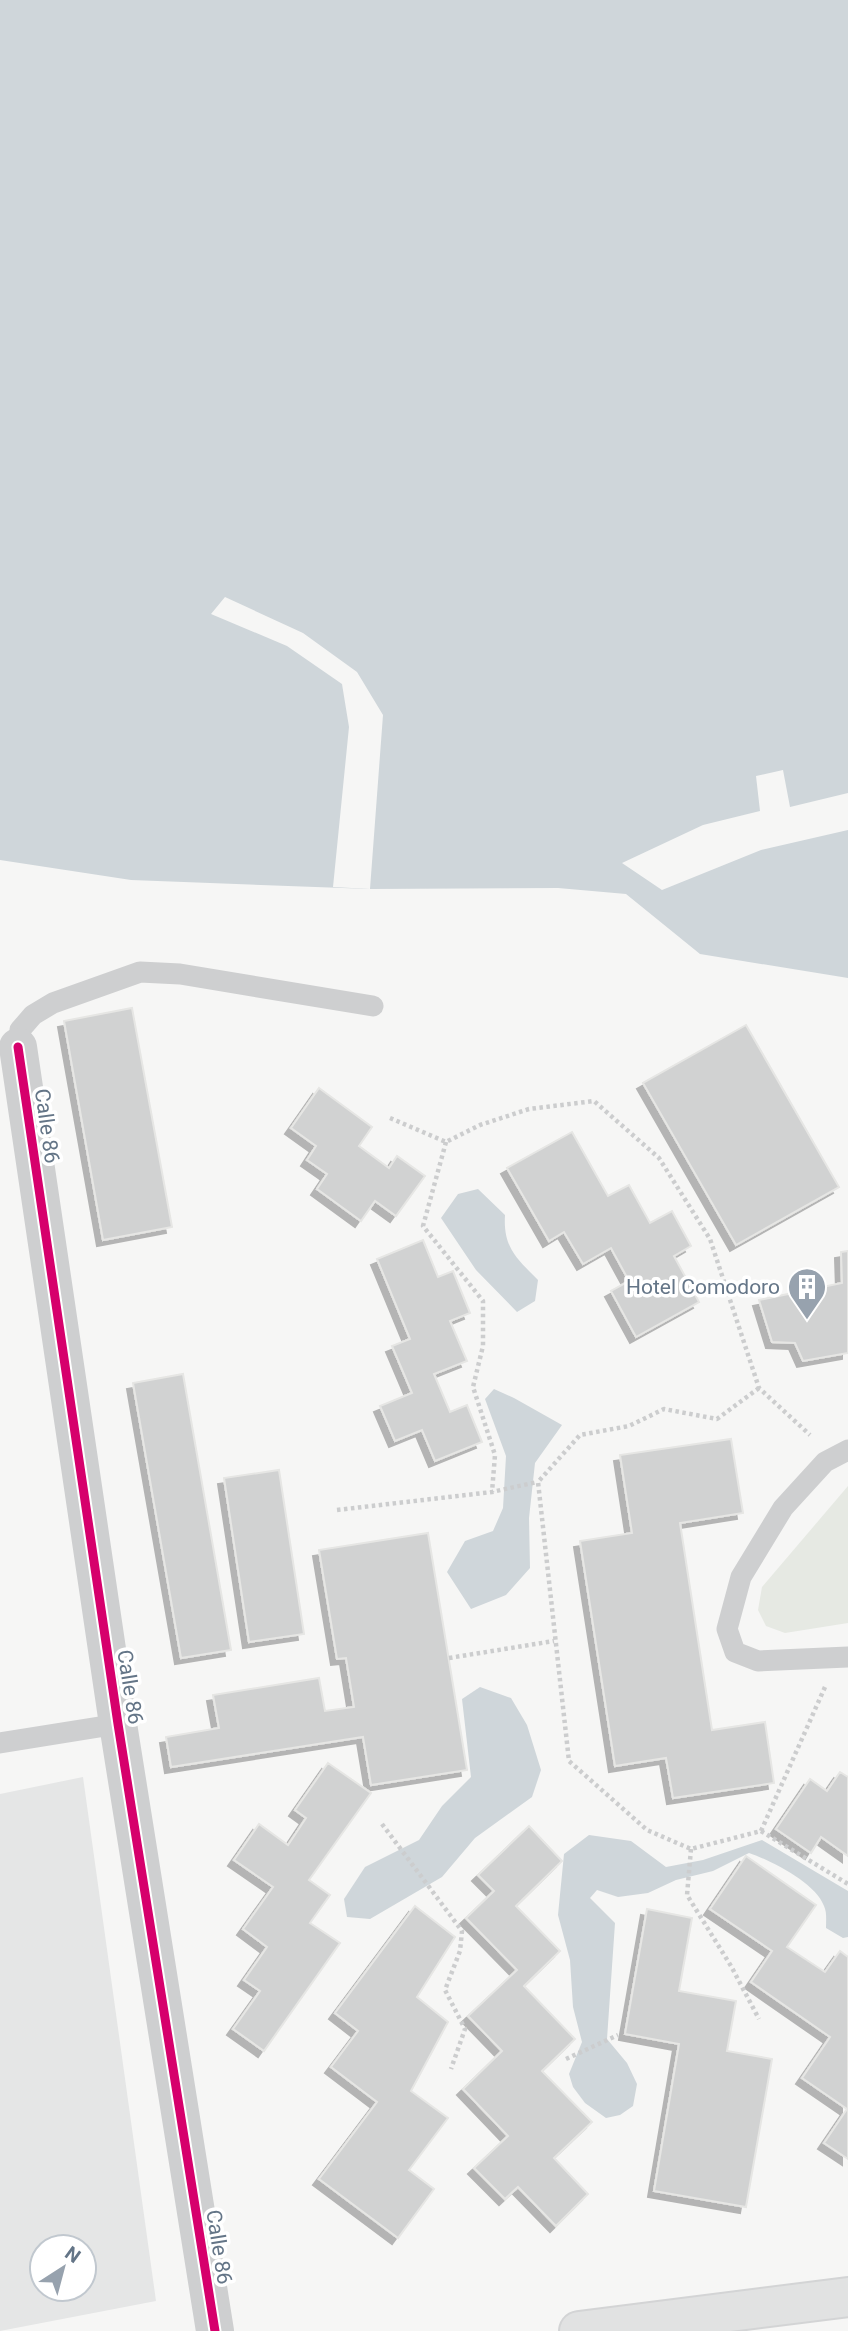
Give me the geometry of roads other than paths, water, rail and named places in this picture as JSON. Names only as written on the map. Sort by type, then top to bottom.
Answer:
[{"type":"main road","points":[[579,2331],[637,2327],[848,2297]]},
{"type":"street","name":"Calle 86","points":[[18,1047],[118,1724],[215,2331]]},
{"type":"lane","points":[[18,1047],[20,1030],[33,1015],[53,1003],[139,972],[180,974],[373,1006]]},
{"type":"lane","points":[[841,1454],[825,1462],[783,1508],[741,1577],[727,1629],[734,1652],[758,1661],[843,1657]]},
{"type":"lane","points":[[0,1743],[118,1724]]},
{"type":"place","name":"Hotel Comodoro","points":[[807,1321]]}]
